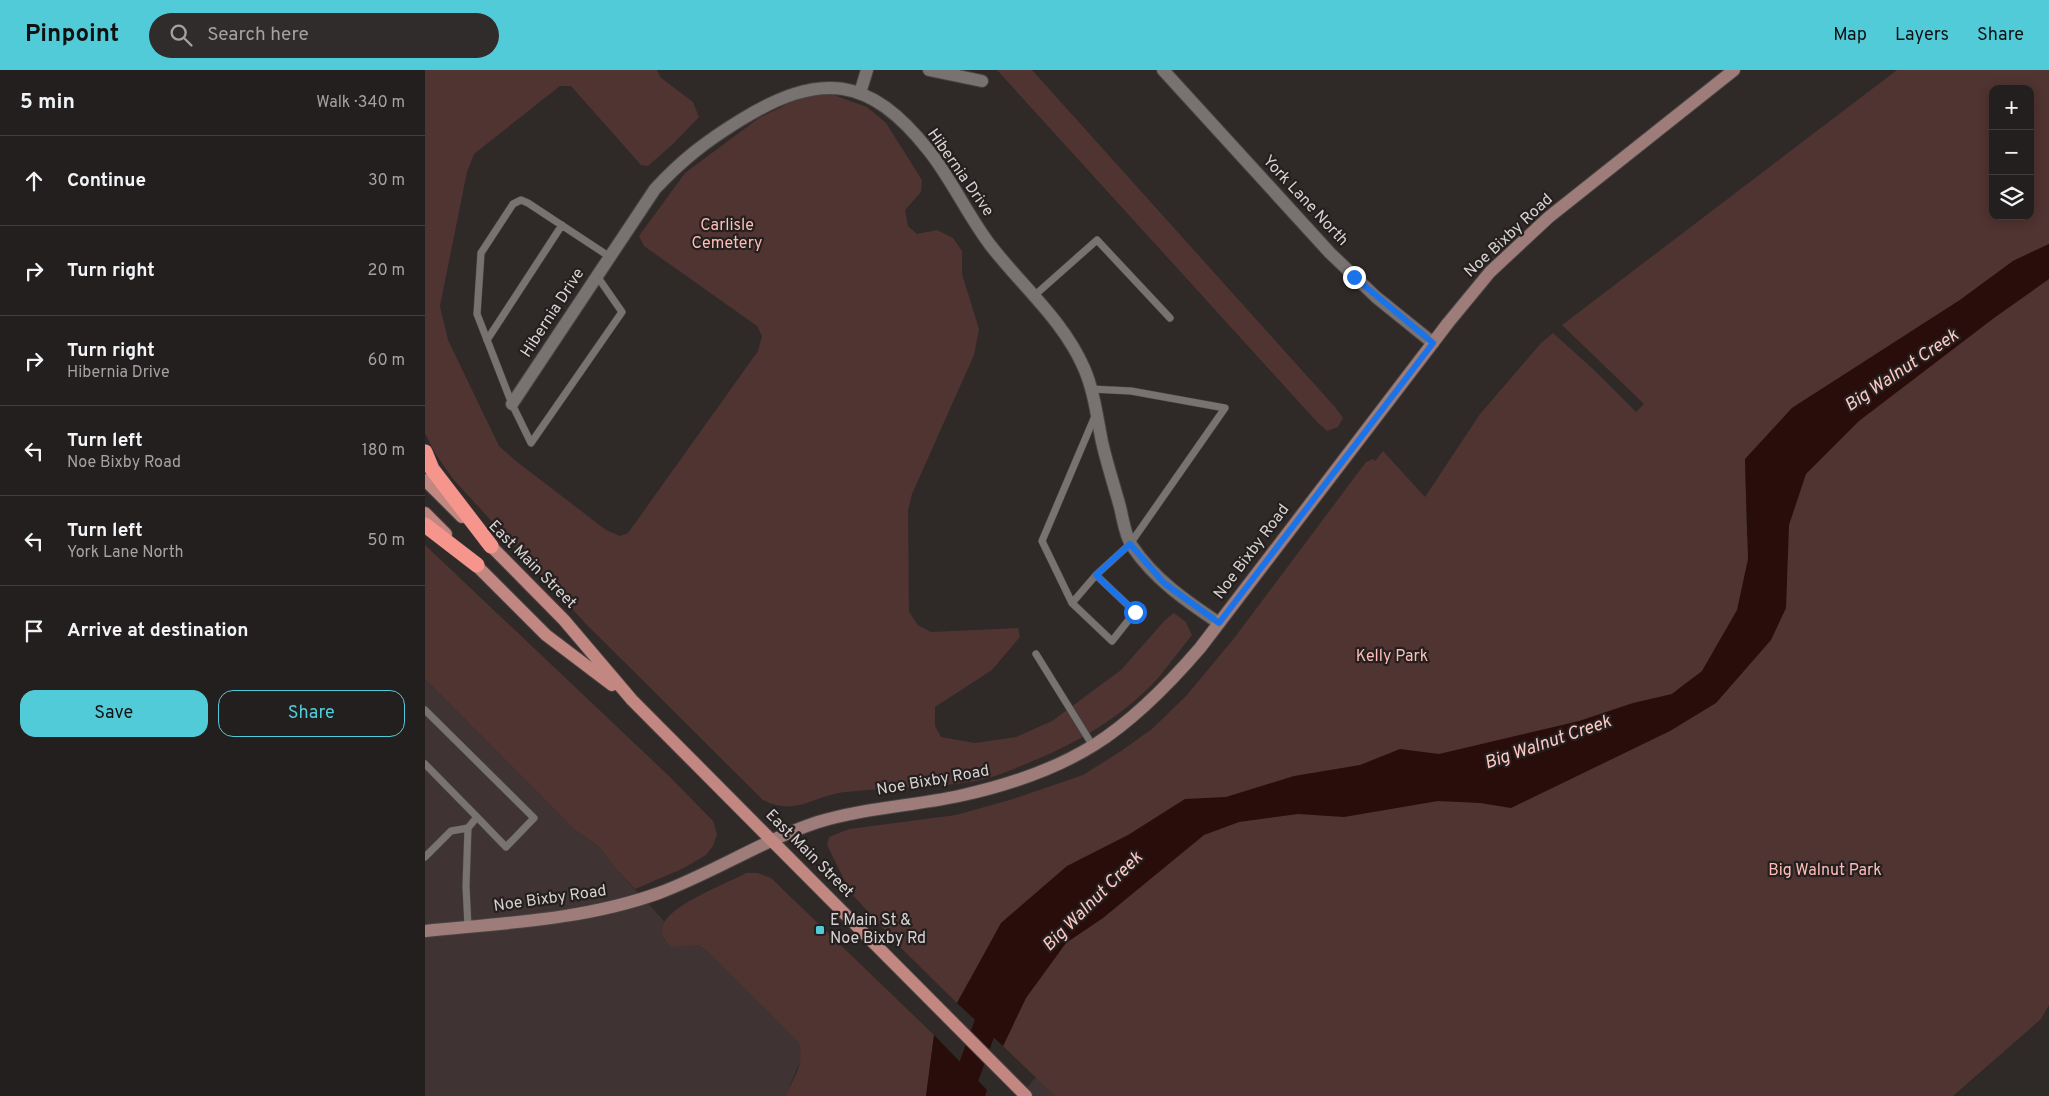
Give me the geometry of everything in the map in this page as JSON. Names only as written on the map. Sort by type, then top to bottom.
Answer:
[{"type":"highway","points":[[425,452],[432,469],[491,546]]},
{"type":"highway","points":[[425,525],[477,566]]},
{"type":"main road","name":"East Main Street","points":[[425,480],[563,620],[632,700],[1025,1095]]},
{"type":"main road","name":"East Main Street","points":[[425,514],[546,635],[632,700]]},
{"type":"street","points":[[860,93],[867,70]]},
{"type":"street","points":[[929,70],[982,81]]},
{"type":"street","name":"York Lane North","points":[[1163,70],[1330,253],[1376,297],[1433,343]]},
{"type":"street","name":"Noe Bixby Road","points":[[425,931],[545,919],[614,907],[661,892],[795,831],[845,814],[925,802],[993,788],[1052,766],[1093,746],[1155,696],[1195,654],[1484,279],[1549,217],[1734,70]]},
{"type":"street","name":"Hibernia Drive","points":[[512,404],[655,189],[677,166],[703,144],[762,107],[784,96],[823,87],[860,93],[874,99],[892,113],[931,153],[968,213],[992,247],[1035,295],[1072,344],[1083,366],[1091,389],[1103,444],[1130,544],[1164,583],[1219,623]]},
{"type":"lane","points":[[597,276],[622,312],[531,443],[512,404],[477,314],[481,253],[513,204],[521,200],[610,257]]},
{"type":"lane","points":[[487,340],[562,225]]},
{"type":"lane","points":[[1035,295],[1097,240],[1170,318]]},
{"type":"lane","points":[[1072,603],[1096,575],[1130,544],[1225,408],[1131,391],[1091,389]]},
{"type":"lane","points":[[1096,575],[1135,612],[1112,641],[1072,603],[1042,541],[1097,412]]},
{"type":"lane","points":[[1036,654],[1093,746]]},
{"type":"lane","points":[[425,710],[534,818],[506,846],[425,764]]},
{"type":"lane","points":[[468,926],[466,886],[468,828],[477,817]]},
{"type":"lane","points":[[425,857],[451,831],[468,828]]},
{"type":"shaded area","points":[[425,679],[575,830],[599,847],[617,870],[664,921],[662,930],[664,940],[698,945],[706,950],[798,1042],[802,1051],[801,1060],[785,1096],[425,1096]]},
{"type":"shaded area","points":[[1036,1077],[1055,1096],[1020,1096]]},
{"type":"green space","name":"Carlisle Cemetery","points":[[425,70],[657,70],[660,77],[693,102],[699,117],[648,166],[641,165],[571,86],[560,86],[474,154],[467,172],[440,306],[448,340],[499,446],[606,530],[620,536],[628,533],[758,351],[762,336],[757,326],[644,246],[639,236],[685,173],[759,118],[808,94],[834,95],[867,107],[886,123],[922,180],[921,192],[905,210],[908,226],[917,234],[937,230],[953,238],[962,251],[962,274],[979,329],[974,355],[912,494],[908,511],[909,612],[918,625],[931,632],[1018,628],[1020,637],[992,670],[935,707],[935,726],[941,737],[975,743],[1016,737],[1052,721],[1121,670],[1165,620],[1174,613],[1186,622],[1192,635],[1159,677],[1131,704],[1115,716],[1064,747],[1007,772],[977,781],[955,784],[846,792],[796,806],[775,805],[763,800],[586,624],[453,479],[435,453],[425,433]]},
{"type":"green space","points":[[997,70],[1032,70],[1335,407],[1343,418],[1338,427],[1327,431],[1318,423]]},
{"type":"green space","points":[[1897,70],[2049,70],[2049,244],[2013,261],[1960,300],[1792,408],[1745,460],[1747,538],[1778,479],[2049,266],[2049,1005],[2041,1019],[1953,1096],[1055,1096],[1003,1046],[1013,1025],[969,981],[957,1003],[903,950],[851,893],[827,845],[829,837],[849,829],[956,815],[1013,799],[1083,775],[1152,729],[1187,695],[1235,637],[1366,462],[1373,459],[1375,461],[1383,451],[1425,497],[1480,414],[1541,343],[1553,333],[1593,369],[1636,412],[1644,404],[1562,325]],"holes":[[[1687,682],[1683,698],[1617,709],[1672,694]]]},
{"type":"green space","points":[[425,545],[669,776],[713,821],[717,834],[713,846],[706,855],[682,869],[635,889],[599,847],[575,830],[425,679]]},
{"type":"green space","points":[[746,873],[758,873],[771,878],[934,1035],[926,1096],[785,1096],[800,1063],[801,1056],[798,1042],[706,950],[698,945],[671,947],[662,933],[665,921],[672,913],[697,897]]},
{"type":"water","points":[[2049,244],[2049,279],[1994,318],[1859,421],[1806,474],[1789,525],[1786,608],[1771,640],[1716,703],[1670,731],[1511,808],[1480,803],[1438,801],[1344,817],[1298,814],[1239,822],[1204,835],[1103,918],[1066,943],[1026,998],[1003,1046],[957,1003],[1001,923],[1067,866],[1128,835],[1185,799],[1226,797],[1294,776],[1360,765],[1400,749],[1439,754],[1579,721],[1633,703],[1672,694],[1702,671],[1737,610],[1748,559],[1745,459],[1792,408],[1960,300],[2013,261]]},
{"type":"water","points":[[934,1035],[987,1090],[985,1096],[926,1096]]},
{"type":"waterway","name":"Big Walnut Creek","points":[[960,1096],[993,1005],[997,1000]]},
{"type":"place","name":"E Main St & Noe Bixby Rd","points":[[820,930]]},
{"type":"route","points":[[1135,612],[1096,575],[1130,544],[1164,583],[1180,597],[1219,623],[1433,343],[1354,277]]},
{"type":"park label","name":"Kelly Park","points":[[1392,657]]},
{"type":"park label","name":"Big Walnut Park","points":[[1825,871]]}]
